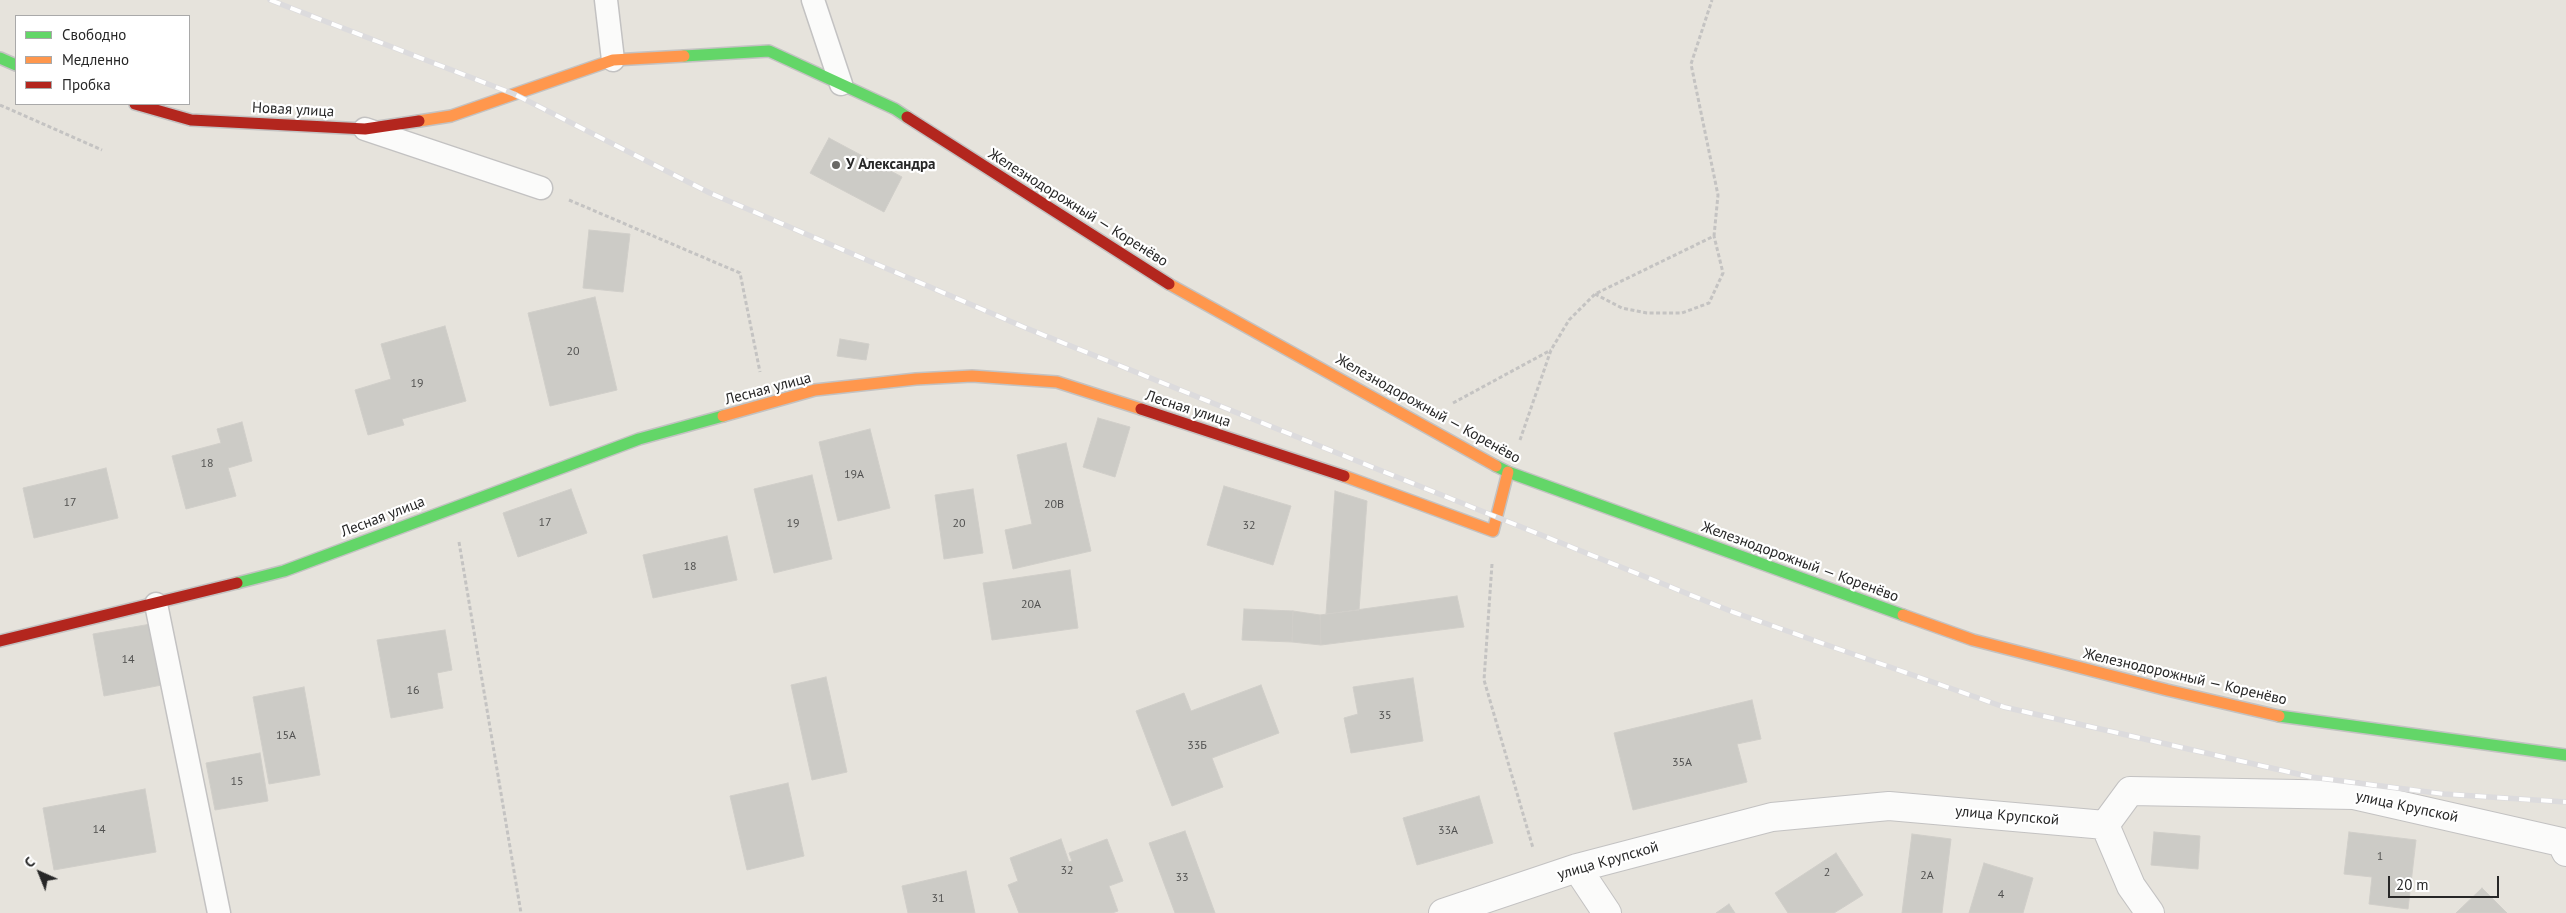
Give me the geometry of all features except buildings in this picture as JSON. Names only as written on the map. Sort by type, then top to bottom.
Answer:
[{"type":"main road","name":"Железнодорожный — Коренёво","points":[[451,116],[613,60],[769,51],[895,109],[1145,270],[1508,472],[1973,640],[2273,715],[2566,755]]},
{"type":"main road","points":[[0,58],[15,65]]},
{"type":"main road","name":"Новая улица","points":[[138,105],[191,120],[366,129],[451,116]]},
{"type":"main road","name":"Лесная улица","points":[[0,640],[156,604],[284,571],[639,439],[815,390],[916,379],[972,376],[1057,382],[1322,468],[1493,531]]},
{"type":"main road","points":[[1493,531],[1508,472]]},
{"type":"street","name":"улица Крупской","points":[[1444,913],[1576,868],[1772,817],[1889,806],[2105,825],[2130,791],[2354,794],[2564,846]]},
{"type":"street","points":[[2105,825],[2130,886],[2150,913]]},
{"type":"street","points":[[1576,868],[1607,913]]},
{"type":"lane","points":[[606,0],[613,60]]},
{"type":"lane","points":[[813,0],[841,84]]},
{"type":"lane","points":[[366,129],[542,188]]},
{"type":"lane","points":[[156,604],[219,913]]},
{"type":"path","points":[[1595,294],[1622,308],[1647,314],[1682,313],[1709,303],[1723,273],[1714,236],[1718,195],[1691,64],[1712,0]]},
{"type":"path","points":[[0,105],[102,150]]},
{"type":"path","points":[[542,188],[740,273],[766,404]]},
{"type":"path","points":[[1508,472],[1551,350],[1569,320],[1595,294],[1714,236]]},
{"type":"path","points":[[1420,423],[1551,350]]},
{"type":"path","points":[[453,507],[521,913]]},
{"type":"path","points":[[1493,531],[1484,680],[1542,880]]},
{"type":"railway","points":[[270,0],[514,94],[710,193],[1026,328],[1733,612],[2004,707],[2311,777],[2444,794],[2566,802]]},
{"type":"traffic: fast","points":[[684,56],[769,51],[895,109],[907,117]]},
{"type":"traffic: fast","points":[[0,58],[15,65]]},
{"type":"traffic: fast","points":[[237,583],[284,571],[639,439],[723,416]]},
{"type":"traffic: fast","points":[[1496,466],[1508,472],[1903,615]]},
{"type":"traffic: fast","points":[[2279,716],[2566,755]]},
{"type":"traffic: slow","points":[[419,121],[451,116],[613,60],[684,56]]},
{"type":"traffic: slow","points":[[1169,284],[1496,466]]},
{"type":"traffic: slow","points":[[723,416],[815,390],[916,379],[972,376],[1057,382],[1141,409]]},
{"type":"traffic: slow","points":[[1344,476],[1493,531],[1508,472]]},
{"type":"traffic: slow","points":[[1903,615],[1973,640],[2167,690],[2279,716]]},
{"type":"traffic: jam","points":[[138,105],[191,120],[365,129],[419,121]]},
{"type":"traffic: jam","points":[[907,117],[1169,284]]},
{"type":"traffic: jam","points":[[1141,409],[1344,476]]},
{"type":"traffic: jam","points":[[0,641],[237,583]]},
{"type":"place","name":"У Александра","points":[[836,165]]}]
